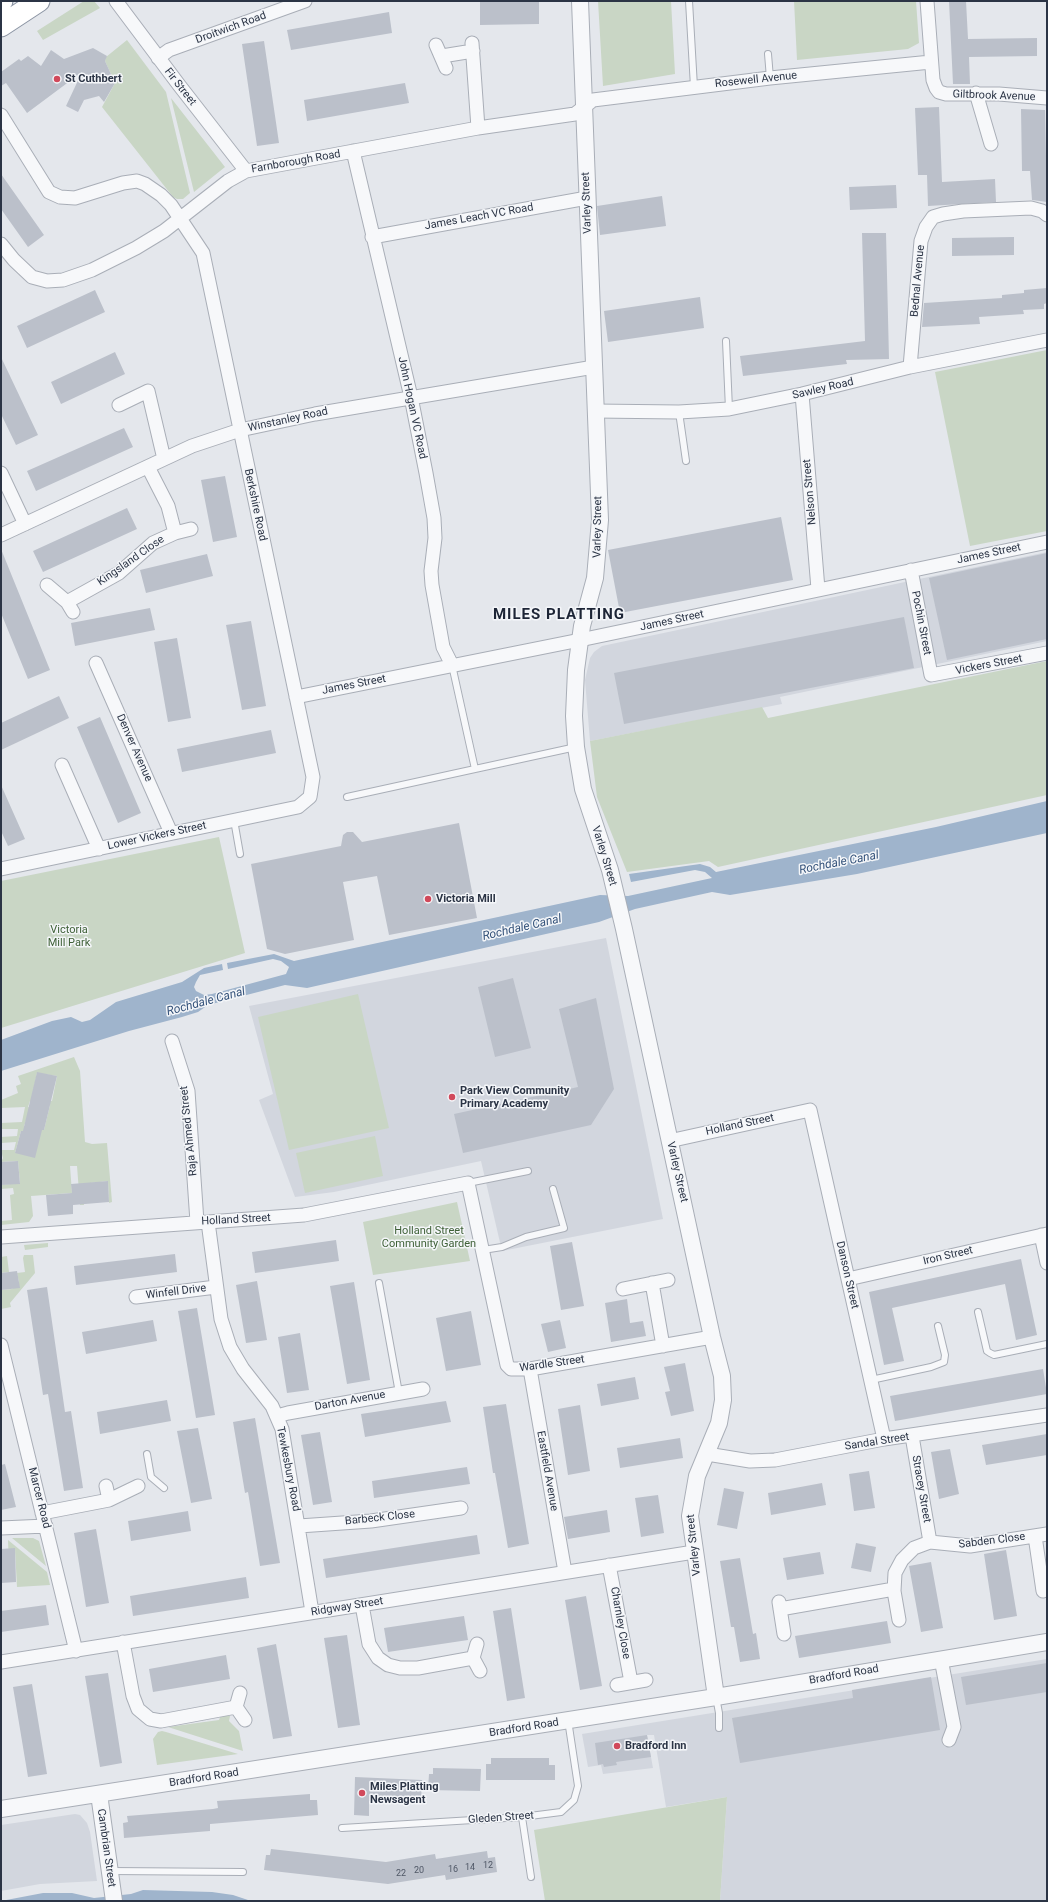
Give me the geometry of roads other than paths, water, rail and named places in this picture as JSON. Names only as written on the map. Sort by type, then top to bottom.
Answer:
[{"type":"highway","points":[[1,26],[39,1]]},
{"type":"street","name":"Fir Street","points":[[116,1],[158,58],[246,171]]},
{"type":"street","name":"Droitwich Road","points":[[158,58],[170,50],[305,1]]},
{"type":"street","name":"Varley Street","points":[[580,1],[600,538],[595,578],[580,640],[575,695],[576,747],[583,789],[614,885],[712,1337],[722,1376],[723,1400],[719,1423],[697,1476],[690,1516],[716,1697]]},
{"type":"street","name":"Giltbrook Avenue","points":[[927,1],[933,80],[939,92],[954,95],[976,93],[1047,98]]},
{"type":"street","points":[[441,56],[473,47],[478,128]]},
{"type":"street","name":"Rosewell Avenue","points":[[584,106],[593,100],[694,87],[931,62]]},
{"type":"street","points":[[976,93],[991,144]]},
{"type":"street","name":"Farnborough Road","points":[[1,244],[14,260],[32,277],[40,280],[54,281],[85,272],[117,258],[154,237],[228,181],[246,171],[478,128],[575,114],[584,106]]},
{"type":"street","name":"Berkshire Road","points":[[1,115],[16,137],[43,185],[54,196],[75,198],[112,186],[137,181],[145,184],[161,194],[180,218],[203,253],[313,777],[310,797]]},
{"type":"street","name":"John Hogan VC Road","points":[[352,152],[411,397],[434,518],[435,538],[431,571],[432,586],[443,647],[452,665]]},
{"type":"street","name":"James Leach VC Road","points":[[372,237],[587,198]]},
{"type":"street","name":"Bednal Avenue","points":[[910,367],[921,241],[926,227],[934,217],[963,211],[1032,208],[1042,211],[1047,215]]},
{"type":"street","name":"Sawley Road","points":[[595,411],[679,412],[729,409],[802,394],[910,367],[1047,340]]},
{"type":"street","name":"Winstanley Road","points":[[1,535],[200,443],[240,430],[315,414],[594,367]]},
{"type":"street","points":[[119,405],[148,391],[164,459]]},
{"type":"street","name":"Nelson Street","points":[[802,394],[818,589]]},
{"type":"street","name":"Kingsland Close","points":[[148,467],[168,506],[175,533]]},
{"type":"street","points":[[1,473],[25,524]]},
{"type":"street","name":"Kingsland Close","points":[[47,585],[70,607],[109,580],[153,543],[175,533],[191,529]]},
{"type":"street","name":"James Street","points":[[296,697],[580,640],[1047,542]]},
{"type":"street","name":"Pochin Street","points":[[910,570],[931,675]]},
{"type":"street","name":"Vickers Street","points":[[931,675],[1047,653]]},
{"type":"street","name":"Denver Avenue","points":[[96,663],[171,833]]},
{"type":"street","points":[[62,765],[99,849]]},
{"type":"street","name":"Lower Vickers Street","points":[[1,869],[298,807],[310,797]]},
{"type":"street","name":"Raja Ahmed Street","points":[[172,1041],[188,1091],[203,1222]]},
{"type":"street","name":"Holland Street","points":[[669,1140],[810,1110]]},
{"type":"street","name":"Danson Street","points":[[810,1110],[884,1439]]},
{"type":"street","name":"Holland Street","points":[[1,1237],[304,1215],[468,1183]]},
{"type":"street","name":"Wardle Street","points":[[468,1183],[507,1365],[511,1369],[530,1369],[712,1337]]},
{"type":"street","name":"Tewkesbury Road","points":[[203,1222],[221,1318],[230,1346],[236,1358],[266,1398],[277,1416],[286,1443],[312,1612]]},
{"type":"street","points":[[1044,1234],[1047,1263]]},
{"type":"street","name":"Iron Street","points":[[848,1279],[1044,1234]]},
{"type":"street","points":[[623,1289],[668,1280]]},
{"type":"street","points":[[652,1283],[663,1346]]},
{"type":"street","name":"Winfell Drive","points":[[136,1297],[216,1287]]},
{"type":"street","name":"Marcer Road","points":[[1,1345],[76,1651]]},
{"type":"street","name":"Eastfield Avenue","points":[[530,1369],[565,1572]]},
{"type":"street","name":"Darton Avenue","points":[[277,1416],[399,1392],[423,1389]]},
{"type":"street","name":"Sandal Street","points":[[707,1454],[750,1461],[775,1460],[884,1439],[1047,1415]]},
{"type":"street","name":"Stracey Street","points":[[912,1436],[930,1542]]},
{"type":"street","points":[[106,1486],[109,1500]]},
{"type":"street","points":[[42,1513],[109,1500],[138,1486]]},
{"type":"street","name":"Barbeck Close","points":[[299,1526],[371,1521],[461,1508]]},
{"type":"street","points":[[1,1528],[46,1526]]},
{"type":"street","points":[[1041,1535],[1043,1591]]},
{"type":"street","name":"Sabden Close","points":[[899,1620],[894,1589],[895,1573],[902,1560],[914,1548],[930,1542],[970,1546],[1041,1535]]},
{"type":"street","name":"Ridgway Street","points":[[1,1662],[694,1552]]},
{"type":"street","name":"Charnley Close","points":[[609,1565],[631,1682]]},
{"type":"street","points":[[784,1634],[779,1606],[894,1589]]},
{"type":"street","points":[[362,1605],[369,1644],[378,1658],[388,1665],[400,1668],[418,1668],[473,1658]]},
{"type":"street","points":[[123,1642],[132,1696],[148,1725],[161,1721],[236,1707]]},
{"type":"street","name":"Bradford Road","points":[[1,1810],[716,1697],[1047,1642]]},
{"type":"street","points":[[477,1644],[473,1658],[480,1671]]},
{"type":"street","points":[[941,1659],[954,1727],[949,1740]]},
{"type":"street","points":[[617,1685],[646,1680]]},
{"type":"street","points":[[236,1707],[240,1693]]},
{"type":"street","points":[[236,1707],[245,1720]]},
{"type":"street","name":"Cambrian Street","points":[[99,1794],[114,1901]]},
{"type":"lane","points":[[689,1],[694,87]]},
{"type":"lane","points":[[768,54],[770,78]]},
{"type":"lane","points":[[726,341],[729,409]]},
{"type":"lane","points":[[679,412],[686,461]]},
{"type":"lane","points":[[452,665],[475,769]]},
{"type":"lane","points":[[347,797],[576,747]]},
{"type":"lane","points":[[234,820],[240,854]]},
{"type":"lane","points":[[468,1183],[528,1171]]},
{"type":"lane","points":[[483,1250],[502,1247],[526,1237],[564,1228],[553,1189]]},
{"type":"lane","points":[[379,1283],[399,1392]]},
{"type":"lane","points":[[978,1312],[987,1351],[990,1354],[994,1355],[1047,1344]]},
{"type":"lane","points":[[871,1380],[930,1367],[944,1362],[945,1355],[938,1326]]},
{"type":"lane","points":[[147,1454],[151,1477],[164,1488]]},
{"type":"lane","points":[[138,1486],[151,1477]]},
{"type":"lane","points":[[716,1697],[719,1713],[719,1728]]},
{"type":"lane","name":"Gleden Street","points":[[342,1828],[522,1817],[561,1812],[574,1800],[578,1786],[568,1720]]},
{"type":"lane","points":[[522,1817],[531,1877]]},
{"type":"lane","points":[[110,1876],[243,1872]]},
{"type":"water","name":"Rochdale Canal","points":[[1047,801],[1047,833],[857,874],[730,895],[712,892],[635,909],[599,922],[307,988],[285,985],[208,1005],[198,1012],[129,1031],[1,1071],[1,1040],[52,1021],[71,1017],[82,1022],[90,1020],[116,1002],[182,982],[204,968],[222,964],[223,970],[200,975],[194,987],[196,991],[204,995],[212,994],[286,974],[289,967],[281,961],[273,959],[228,969],[227,963],[274,954],[294,961],[600,895],[628,896],[712,878],[705,872],[695,870],[631,882],[629,874],[700,864],[710,867],[716,872],[936,827]]},
{"type":"water","points":[[143,1890],[212,1892],[233,1895],[251,1901],[1,1901],[43,1893],[72,1893],[94,1898],[131,1894]]},
{"type":"place","name":"St Cuthbert","points":[[57,79]]},
{"type":"place","name":"Victoria Mill","points":[[428,899]]},
{"type":"place","name":"Park View Community Primary Academy","points":[[452,1097]]},
{"type":"place","name":"Bradford Inn","points":[[617,1746]]},
{"type":"place","name":"Miles Platting Newsagent","points":[[362,1793]]},
{"type":"district","name":"MILES PLATTING","points":[[559,615]]},
{"type":"park label","name":"Victoria Mill Park","points":[[69,936]]},
{"type":"park label","name":"Holland Street Community Garden","points":[[429,1237]]}]
